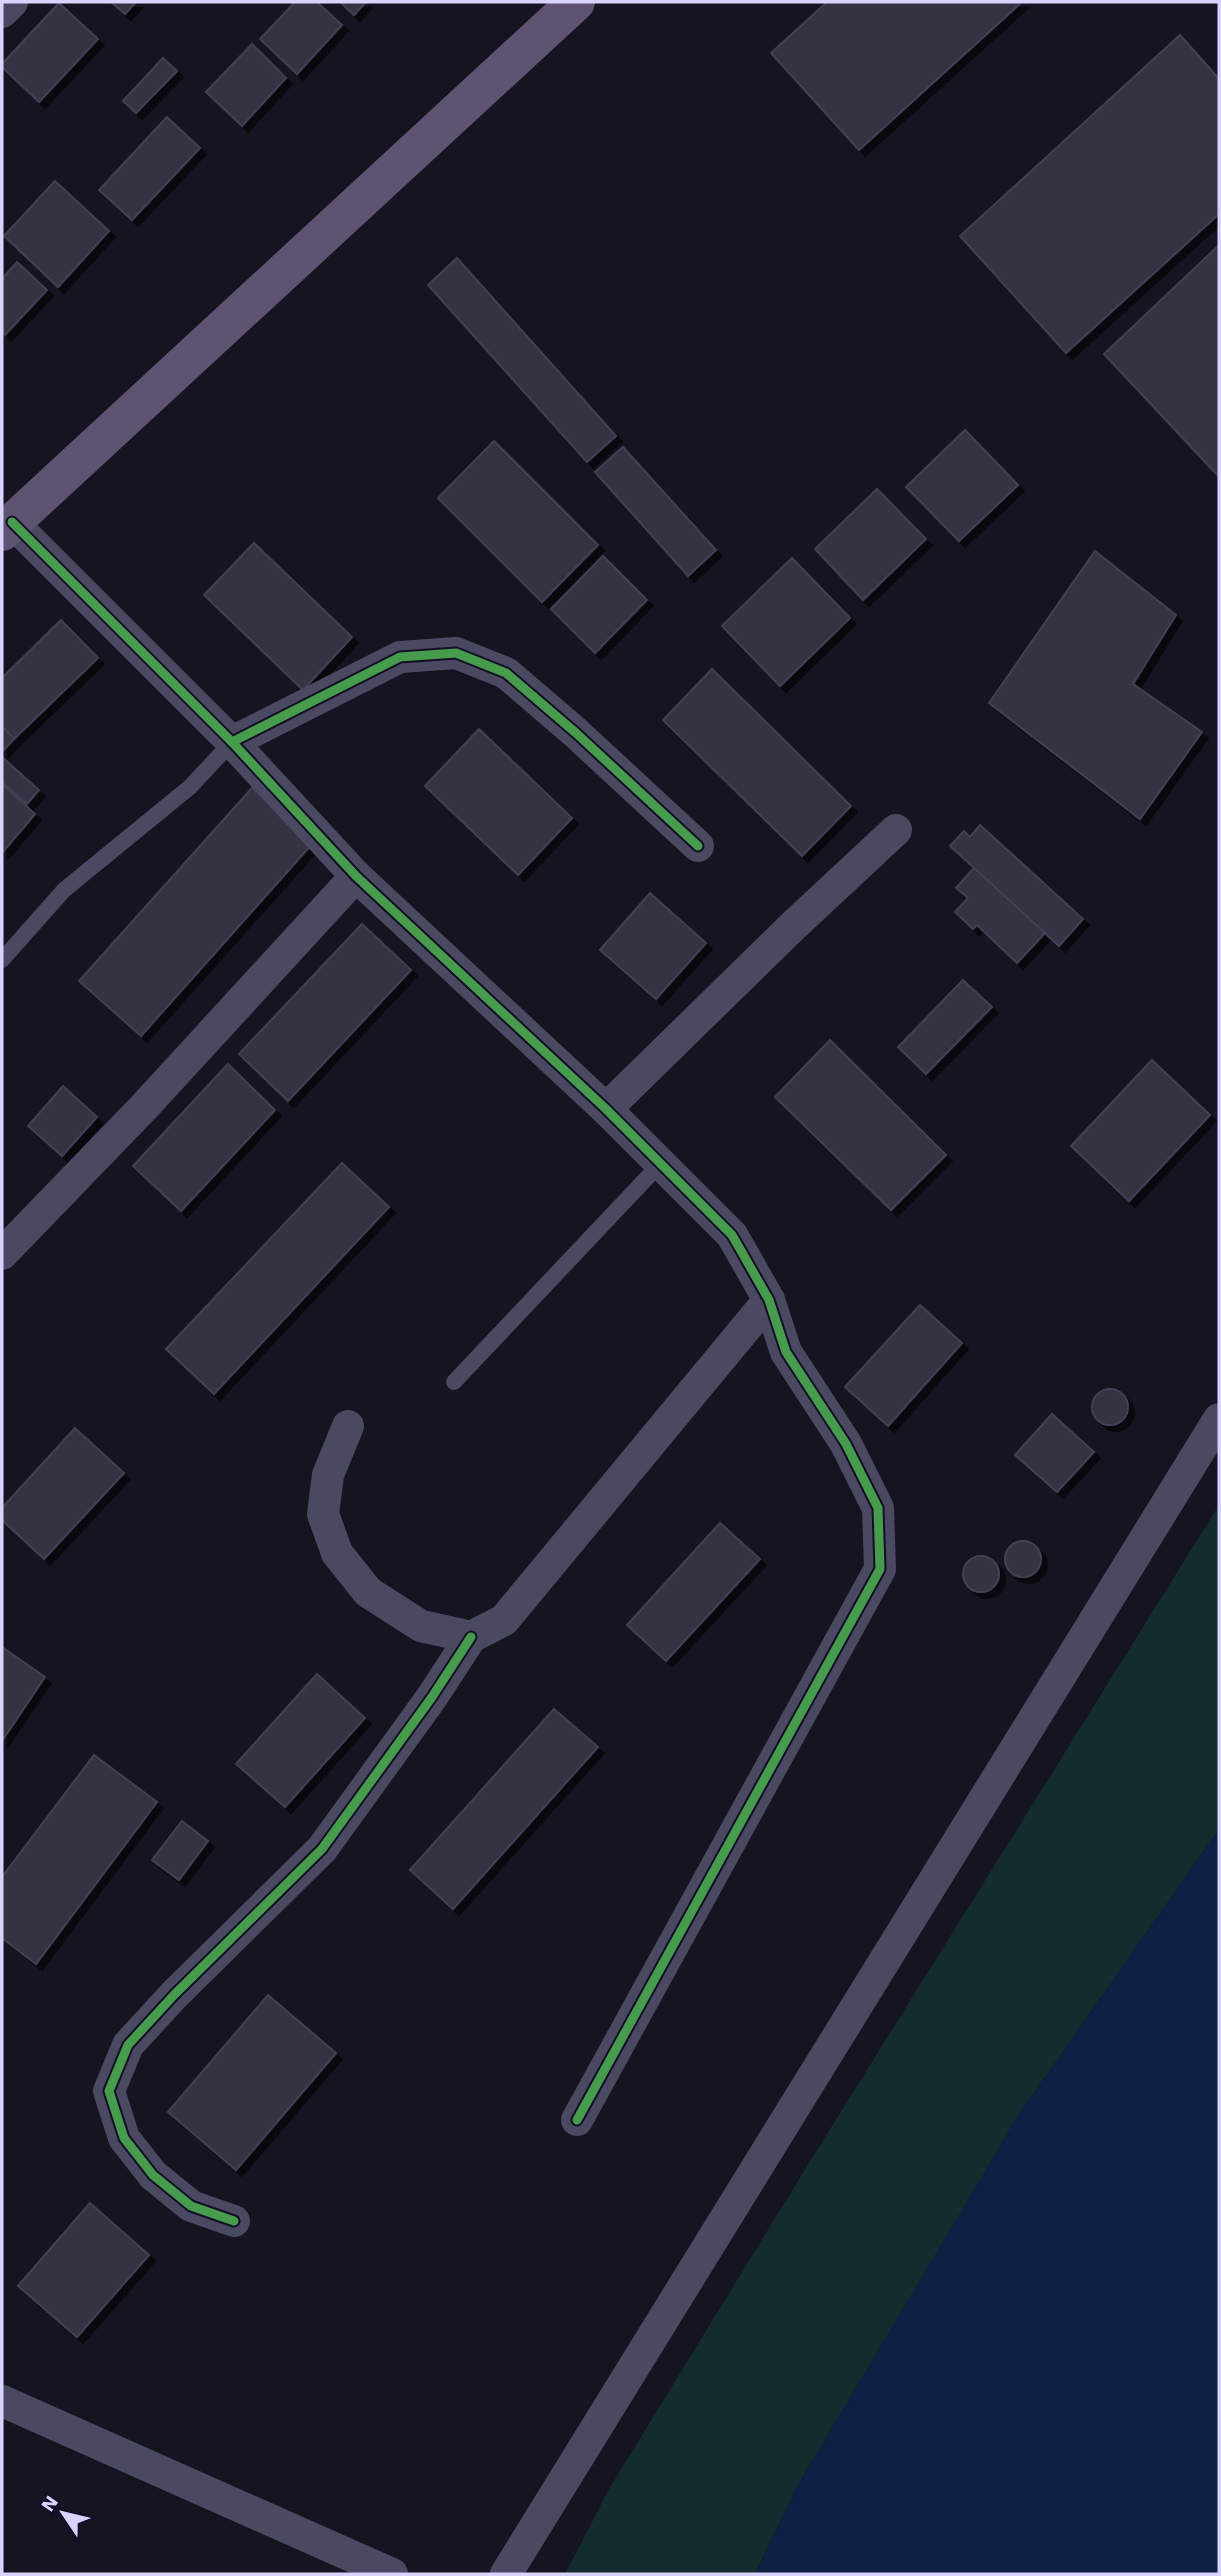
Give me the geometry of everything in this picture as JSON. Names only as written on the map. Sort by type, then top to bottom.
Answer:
[{"type":"main road","points":[[7,527],[576,2]]},
{"type":"street","points":[[2,12],[12,2]]},
{"type":"street","points":[[7,527],[232,742],[356,876],[606,1109],[732,1235],[769,1300],[786,1352],[846,1444],[878,1508],[880,1569],[577,2120]]},
{"type":"street","points":[[232,742],[400,657],[456,653],[506,673],[576,733],[698,846]]},
{"type":"street","points":[[606,1109],[792,927],[896,830]]},
{"type":"street","points":[[2,1254],[144,1107],[356,876]]},
{"type":"street","points":[[234,2221],[191,2206],[153,2175],[124,2138],[109,2091],[128,2045],[174,1995],[322,1849],[432,1697],[471,1637],[505,1620],[769,1300]]},
{"type":"street","points":[[506,2574],[1219,1419]]},
{"type":"street","points":[[348,1426],[328,1475],[323,1514],[337,1553],[368,1592],[421,1626],[471,1637]]},
{"type":"street","points":[[2,2401],[392,2574]]},
{"type":"lane","points":[[2,960],[64,890],[190,787],[232,742]]},
{"type":"lane","points":[[454,1382],[660,1164]]},
{"type":"green space","points":[[1219,1505],[1219,1829],[1020,2113],[798,2485],[755,2574],[565,2574],[609,2489]]},
{"type":"water","points":[[1219,1829],[1219,2574],[755,2574],[798,2485],[1020,2113]]},
{"type":"building","points":[[111,2],[136,2],[125,14]]},
{"type":"building","points":[[295,2],[317,2],[342,25],[297,74],[260,39]]},
{"type":"building","points":[[340,2],[366,2],[354,15]]},
{"type":"building","points":[[827,2],[1022,2],[859,150],[771,53]]},
{"type":"building","points":[[59,3],[98,39],[39,102],[2,64]]},
{"type":"building","points":[[1180,35],[1219,79],[1219,214],[1066,353],[960,236]]},
{"type":"building","points":[[252,44],[286,78],[242,126],[206,92]]},
{"type":"building","points":[[163,58],[177,71],[136,113],[123,101]]},
{"type":"building","points":[[167,117],[200,148],[132,220],[99,190]]},
{"type":"building","points":[[55,181],[109,231],[58,287],[4,236]]},
{"type":"building","points":[[1219,245],[1219,477],[1104,354]]},
{"type":"building","points":[[457,258],[616,436],[587,462],[428,285]]},
{"type":"building","points":[[17,262],[47,290],[5,335],[2,331],[2,279]]},
{"type":"building","points":[[965,430],[1018,485],[959,541],[906,487]]},
{"type":"building","points":[[494,441],[598,545],[542,602],[438,498]]},
{"type":"building","points":[[623,447],[716,550],[688,576],[595,472]]},
{"type":"building","points":[[877,489],[926,539],[863,600],[815,549]]},
{"type":"building","points":[[254,543],[352,637],[303,690],[204,595]]},
{"type":"building","points":[[1095,551],[1176,615],[1133,684],[1202,732],[1140,819],[989,703]]},
{"type":"building","points":[[603,556],[647,600],[595,653],[551,609]]},
{"type":"building","points":[[792,558],[850,618],[780,686],[722,626]]},
{"type":"building","points":[[61,620],[98,658],[14,739],[2,726],[2,678]]},
{"type":"building","points":[[712,669],[851,806],[802,856],[663,720]]},
{"type":"building","points":[[2,726],[14,739],[2,752]]},
{"type":"building","points":[[479,729],[572,818],[518,875],[425,786]]},
{"type":"building","points":[[2,757],[39,790],[27,804],[2,782]]},
{"type":"building","points":[[2,784],[35,814],[2,853]]},
{"type":"building","points":[[252,788],[313,843],[141,1036],[79,981]]},
{"type":"building","points":[[980,825],[1083,919],[1059,946],[950,846],[964,831],[970,837]]},
{"type":"building","points":[[974,868],[1045,933],[1017,963],[977,925],[973,929],[955,912],[968,898],[956,888]]},
{"type":"building","points":[[650,893],[706,943],[656,999],[600,950]]},
{"type":"building","points":[[362,924],[411,970],[288,1101],[239,1054]]},
{"type":"building","points":[[963,980],[992,1007],[926,1074],[898,1047]]},
{"type":"building","points":[[830,1040],[946,1155],[891,1210],[775,1097]]},
{"type":"building","points":[[1152,1060],[1210,1115],[1129,1201],[1071,1146]]},
{"type":"building","points":[[228,1064],[275,1110],[181,1211],[133,1166]]},
{"type":"building","points":[[63,1086],[97,1117],[62,1156],[28,1126]]},
{"type":"building","points":[[342,1163],[389,1207],[214,1394],[166,1349]]},
{"type":"building","points":[[920,1305],[962,1343],[888,1426],[845,1387]]},
{"type":"building","points":[[1110,1389],[1122,1395],[1128,1407],[1122,1419],[1110,1425],[1098,1419],[1092,1407],[1098,1395]]},
{"type":"building","points":[[1052,1414],[1094,1452],[1057,1492],[1015,1455]]},
{"type":"building","points":[[75,1428],[124,1473],[44,1559],[2,1520],[2,1508]]},
{"type":"building","points":[[720,1523],[760,1559],[666,1661],[627,1625]]},
{"type":"building","points":[[1023,1541],[1035,1547],[1041,1559],[1035,1571],[1023,1577],[1011,1571],[1005,1559],[1011,1547]]},
{"type":"building","points":[[981,1556],[993,1562],[999,1574],[993,1586],[981,1592],[969,1586],[963,1574],[969,1562]]},
{"type":"building","points":[[2,1647],[45,1677],[2,1741]]},
{"type":"building","points":[[317,1674],[365,1718],[285,1807],[236,1764]]},
{"type":"building","points":[[554,1709],[598,1747],[453,1909],[410,1870]]},
{"type":"building","points":[[94,1755],[157,1802],[36,1964],[2,1938],[2,1877]]},
{"type":"building","points":[[182,1821],[208,1841],[179,1880],[152,1860]]},
{"type":"building","points":[[268,1995],[336,2053],[236,2170],[168,2112]]},
{"type":"building","points":[[90,2203],[149,2255],[77,2337],[18,2286]]},
{"type":"cycle path","points":[[12,522],[232,742],[356,876],[606,1109],[732,1235],[769,1300],[786,1352],[846,1444],[878,1508],[880,1569],[577,2120]]},
{"type":"cycle path","points":[[232,742],[400,657],[456,653],[506,673],[576,733],[698,846]]},
{"type":"cycle path","points":[[234,2221],[191,2206],[153,2175],[124,2138],[109,2091],[128,2045],[174,1995],[322,1849],[432,1697],[471,1637]]}]
